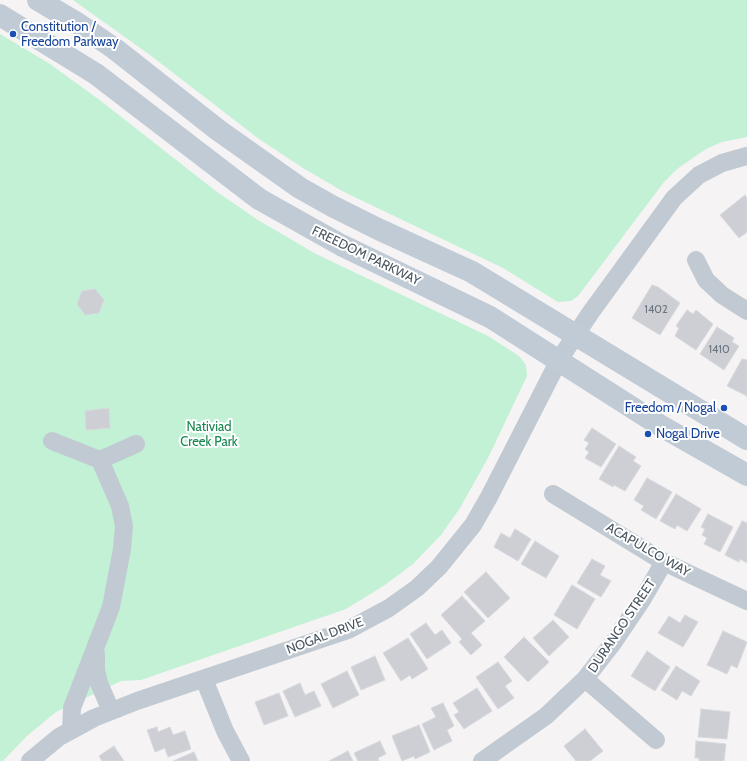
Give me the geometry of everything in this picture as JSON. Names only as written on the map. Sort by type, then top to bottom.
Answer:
[{"type":"main road","points":[[38,0],[77,23],[115,49],[218,130],[300,188],[378,229],[472,272],[747,439]]},
{"type":"main road","name":"FREEDOM PARKWAY","points":[[0,15],[96,74],[259,199],[341,246],[439,291],[490,317],[661,426],[747,475]]},
{"type":"street","name":"NOGAL DRIVE","points":[[30,761],[47,746],[71,730],[110,711],[348,630],[389,608],[417,588],[439,568],[473,524],[489,497],[559,360],[575,334],[674,198],[699,175],[722,163],[747,156]]},
{"type":"street","points":[[696,260],[706,280],[722,295],[747,312]]},
{"type":"street","points":[[52,441],[100,460],[120,506],[124,526],[122,549],[111,607],[72,708],[71,730]]},
{"type":"street","points":[[100,460],[136,444]]},
{"type":"street","name":"ACAPULCO WAY","points":[[553,494],[664,562],[747,601]]},
{"type":"street","name":"DURANGO STREET","points":[[482,761],[546,716],[585,679],[638,606],[664,562]]},
{"type":"street","points":[[96,647],[97,676],[110,711]]},
{"type":"street","points":[[204,679],[225,731],[241,761]]},
{"type":"street","points":[[585,679],[656,740]]},
{"type":"green space","points":[[73,0],[747,0],[747,137],[722,142],[706,149],[677,169],[664,182],[578,296],[571,301],[558,302],[503,268],[344,192],[303,168],[259,139],[150,55]]},
{"type":"green space","name":"Nativiad Creek Park","points":[[0,34],[50,64],[101,101],[217,192],[258,220],[316,254],[488,336],[519,356],[526,365],[527,376],[489,456],[460,508],[441,535],[413,564],[385,585],[346,609],[141,680],[121,681],[56,712],[27,736],[3,761],[0,761]]},
{"type":"building","points":[[745,195],[747,198],[747,232],[739,238],[720,215]]},
{"type":"building","points":[[652,285],[658,287],[680,303],[660,335],[632,318]]},
{"type":"building","points":[[95,289],[104,300],[99,313],[85,315],[77,304],[82,291]]},
{"type":"building","points":[[687,310],[693,314],[696,310],[713,324],[696,350],[675,336],[679,328],[676,326]]},
{"type":"building","points":[[717,327],[734,338],[732,342],[739,346],[724,370],[700,354]]},
{"type":"building","points":[[742,359],[747,360],[747,396],[727,386]]},
{"type":"building","points":[[109,408],[110,428],[86,430],[85,411]]},
{"type":"building","points":[[592,428],[616,444],[601,467],[585,458],[589,452],[585,449],[589,443],[584,440]]},
{"type":"building","points":[[619,446],[636,457],[633,461],[641,466],[625,491],[614,485],[613,487],[599,479]]},
{"type":"building","points":[[647,478],[672,492],[656,519],[641,510],[644,506],[634,500]]},
{"type":"building","points":[[676,494],[701,509],[687,531],[677,525],[675,529],[660,521]]},
{"type":"building","points":[[708,514],[733,527],[720,552],[704,544],[707,538],[702,535],[705,529],[701,527]]},
{"type":"building","points":[[742,521],[747,523],[747,563],[740,559],[739,562],[725,555]]},
{"type":"building","points":[[515,529],[531,539],[518,561],[494,547],[501,533],[510,538]]},
{"type":"building","points":[[535,541],[559,556],[546,578],[521,564]]},
{"type":"building","points":[[592,559],[605,566],[600,575],[611,581],[601,597],[577,583]]},
{"type":"building","points":[[486,572],[510,598],[488,618],[464,592]]},
{"type":"building","points":[[572,585],[595,599],[577,629],[554,615]]},
{"type":"building","points":[[462,596],[485,621],[471,633],[482,645],[471,655],[459,642],[462,639],[441,615]]},
{"type":"building","points":[[685,615],[698,622],[683,647],[658,633],[669,616],[680,623]]},
{"type":"building","points":[[553,620],[569,637],[549,656],[533,638]]},
{"type":"building","points":[[426,623],[435,635],[442,630],[451,643],[427,659],[410,634]]},
{"type":"building","points":[[723,631],[747,642],[737,668],[731,665],[727,674],[707,665]]},
{"type":"building","points":[[524,637],[549,662],[528,682],[504,657]]},
{"type":"building","points":[[408,638],[428,669],[412,679],[410,675],[401,681],[383,653]]},
{"type":"building","points":[[647,651],[670,667],[655,691],[631,676]]},
{"type":"building","points":[[375,656],[385,680],[361,690],[351,667]]},
{"type":"building","points":[[498,662],[512,681],[505,686],[514,698],[498,709],[476,677]]},
{"type":"building","points":[[676,666],[700,681],[691,696],[682,691],[677,700],[661,690]]},
{"type":"building","points":[[347,671],[359,695],[333,708],[321,684]]},
{"type":"building","points":[[300,683],[305,695],[314,691],[321,706],[295,717],[283,691]]},
{"type":"building","points":[[477,688],[492,711],[464,729],[454,715],[459,712],[453,703]]},
{"type":"building","points":[[279,693],[288,716],[264,725],[255,702]]},
{"type":"building","points":[[443,703],[454,726],[447,730],[452,741],[434,750],[422,724],[436,717],[431,708]]},
{"type":"building","points":[[701,709],[730,712],[727,739],[698,737]]},
{"type":"building","points":[[419,725],[430,752],[415,759],[414,756],[402,761],[392,736]]},
{"type":"building","points":[[157,727],[158,732],[170,727],[173,735],[185,731],[191,749],[168,757],[165,748],[155,752],[147,730]]},
{"type":"building","points":[[585,729],[603,751],[590,761],[576,761],[564,746]]},
{"type":"building","points":[[380,741],[386,754],[378,758],[379,761],[358,761],[354,753]]},
{"type":"building","points":[[696,741],[726,744],[724,761],[699,761],[699,758],[695,758]]},
{"type":"building","points":[[114,746],[124,761],[102,761],[99,756]]},
{"type":"building","points":[[348,751],[353,761],[329,761]]},
{"type":"building","points":[[194,752],[198,761],[173,761]]},
{"type":"place","name":"Constitution / Freedom Parkway","points":[[13,34]]},
{"type":"place","name":"Freedom / Nogal","points":[[724,408]]},
{"type":"place","name":"Nogal Drive","points":[[648,434]]}]
